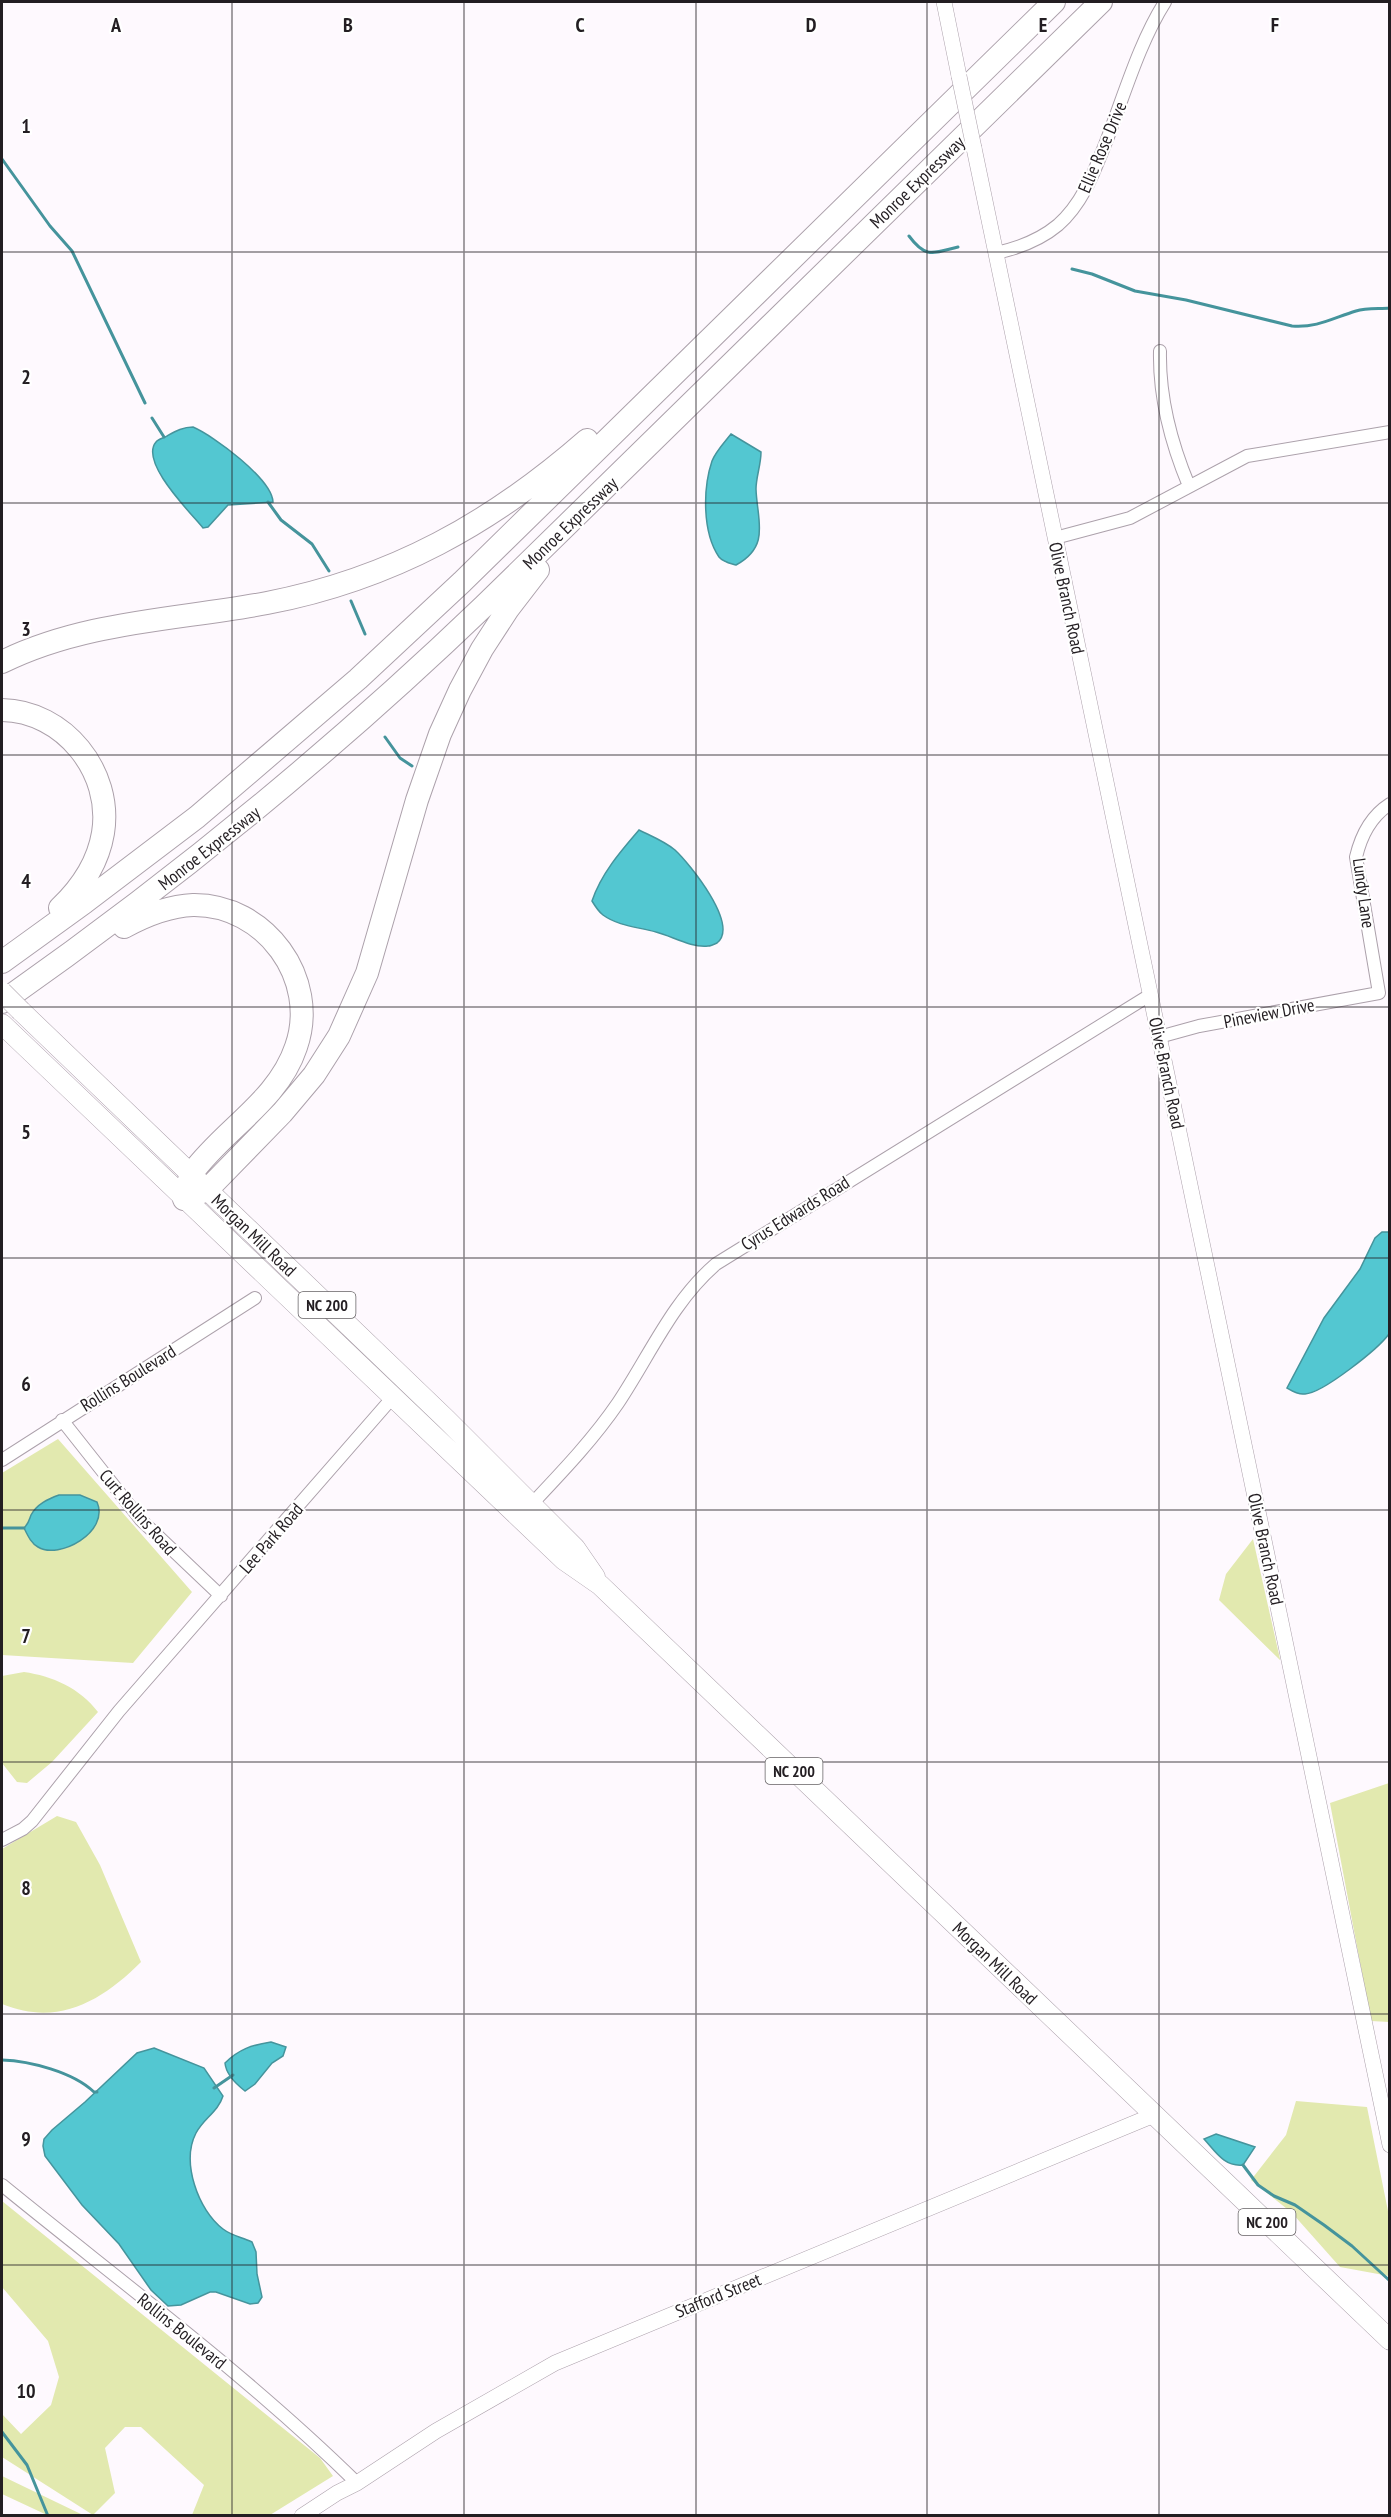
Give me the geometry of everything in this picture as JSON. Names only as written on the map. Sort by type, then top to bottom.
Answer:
[{"type":"highway","name":"Monroe Expressway","points":[[2,962],[197,817],[332,703],[453,591],[1054,2]]},
{"type":"highway","name":"Monroe Expressway","points":[[11,1006],[47,970],[199,857],[327,751],[433,656],[1101,2]]},
{"type":"highway","points":[[2,662],[45,643],[90,630],[266,603],[312,592],[368,576],[433,548],[494,513],[551,471],[758,292]]},
{"type":"highway","points":[[183,1198],[207,1190],[298,1094],[339,1036],[367,973],[424,779],[440,734],[460,690],[482,649],[522,590],[627,467]]},
{"type":"highway","points":[[2,710],[20,712],[43,720],[62,731],[79,748],[96,777],[102,798],[104,820],[97,854],[81,885],[56,912],[2,962]]},
{"type":"highway","points":[[47,970],[135,921],[159,911],[182,906],[205,906],[230,912],[264,931],[282,951],[294,975],[301,1000],[302,1026],[295,1050],[284,1073],[265,1098],[191,1174],[183,1198]]},
{"type":"main road","name":"Morgan Mill Road","points":[[2,992],[11,1006],[191,1174],[446,1419],[525,1511]]},
{"type":"main road","name":"Morgan Mill Road","points":[[2,1024],[393,1397],[525,1511],[575,1548],[600,1585],[1389,2340]]},
{"type":"street","name":"Olive Branch Road","points":[[944,2],[1150,995],[1385,2104],[1389,2145]]},
{"type":"street","name":"Ellie Rose Drive","points":[[996,253],[1036,240],[1058,225],[1076,205],[1090,181],[1149,33],[1165,2]]},
{"type":"street","points":[[1160,351],[1159,376],[1167,418],[1177,456],[1189,486]]},
{"type":"street","points":[[1055,538],[1130,518],[1247,456],[1389,432]]},
{"type":"street","name":"Lundy Lane","points":[[1379,993],[1356,857],[1360,841],[1369,824],[1389,804]]},
{"type":"street","name":"Pineview Drive","points":[[1159,1037],[1199,1026],[1379,993]]},
{"type":"street","name":"Cyrus Edwards Road","points":[[525,1511],[603,1425],[682,1299],[716,1264],[1150,995]]},
{"type":"street","name":"Rollins Boulevard","points":[[2,1461],[62,1420],[255,1298]]},
{"type":"street","name":"Lee Park Road","points":[[2,1840],[23,1829],[32,1821],[102,1731],[393,1397]]},
{"type":"street","name":"Curt Rollins Road","points":[[62,1420],[141,1520],[221,1596]]},
{"type":"street","name":"Stafford Street","points":[[302,2516],[436,2431],[555,2363],[1154,2115]]},
{"type":"street","name":"Rollins Boulevard","points":[[2,2185],[250,2386],[312,2439],[357,2483]]},
{"type":"green space","points":[[58,1439],[192,1592],[133,1663],[2,1655],[2,1473]]},
{"type":"green space","points":[[1253,1539],[1280,1660],[1219,1600],[1226,1574]]},
{"type":"green space","points":[[24,1672],[65,1684],[83,1696],[98,1712],[52,1762],[27,1783],[17,1782],[2,1763],[2,1676]]},
{"type":"green space","points":[[1389,1783],[1389,2022],[1371,2021],[1330,1803]]},
{"type":"green space","points":[[57,1816],[76,1822],[100,1865],[141,1962],[111,1988],[95,1998],[78,2006],[42,2013],[2,2004],[2,1849]]},
{"type":"green space","points":[[1296,2101],[1367,2107],[1389,2216],[1389,2276],[1340,2267],[1292,2213],[1251,2180],[1286,2135]]},
{"type":"green space","points":[[2,2201],[320,2458],[333,2476],[270,2515],[192,2515],[204,2485],[141,2427],[125,2427],[105,2448],[115,2493],[93,2515],[2,2457],[2,2414],[21,2434],[51,2405],[59,2377],[48,2341],[2,2287]]},
{"type":"green space","points":[[2,2476],[83,2515],[47,2515],[2,2494]]},
{"type":"water","points":[[193,427],[214,439],[253,471],[263,482],[273,502],[228,505],[208,527],[203,528],[169,487],[154,462],[153,451],[158,440]]},
{"type":"water","points":[[731,434],[761,452],[756,489],[760,532],[754,549],[747,558],[736,565],[724,561],[713,547],[706,510],[707,484],[712,461]]},
{"type":"water","points":[[639,830],[675,850],[701,880],[718,909],[722,923],[722,934],[717,943],[709,946],[695,945],[622,924],[609,919],[596,907],[592,901],[600,882],[618,855]]},
{"type":"water","points":[[1382,1232],[1389,1232],[1389,1334],[1337,1379],[1313,1392],[1298,1393],[1287,1388],[1324,1318],[1360,1269],[1375,1238]]},
{"type":"water","points":[[59,1495],[80,1495],[97,1502],[99,1513],[90,1533],[80,1541],[58,1550],[47,1550],[33,1543],[24,1528],[36,1508]]},
{"type":"water","points":[[271,2042],[286,2047],[283,2056],[272,2063],[255,2084],[245,2091],[229,2075],[225,2063],[246,2048]]},
{"type":"water","points":[[154,2048],[204,2068],[223,2096],[221,2102],[196,2133],[190,2158],[191,2171],[194,2185],[214,2221],[233,2235],[252,2242],[256,2252],[257,2274],[262,2297],[258,2303],[250,2304],[210,2292],[181,2305],[168,2306],[151,2290],[119,2244],[82,2205],[45,2156],[44,2139],[52,2130],[137,2053]]},
{"type":"water","points":[[1216,2134],[1255,2147],[1243,2165],[1225,2161],[1204,2139]]},
{"type":"waterway","points":[[2,159],[50,226],[72,251],[145,403]]},
{"type":"waterway","points":[[909,236],[925,251],[936,252],[958,247]]},
{"type":"waterway","points":[[1072,269],[1092,274],[1135,291],[1186,300],[1292,326],[1317,324],[1360,310],[1390,308]]},
{"type":"waterway","points":[[152,418],[164,437]]},
{"type":"waterway","points":[[268,502],[281,520],[312,544],[329,571]]},
{"type":"waterway","points":[[351,601],[365,634]]},
{"type":"waterway","points":[[385,737],[400,758],[412,766]]},
{"type":"waterway","points":[[2,1528],[24,1528]]},
{"type":"waterway","points":[[2,2060],[25,2063],[63,2073],[97,2092]]},
{"type":"waterway","points":[[214,2088],[233,2075]]},
{"type":"waterway","points":[[1243,2165],[1258,2185],[1274,2196],[1295,2205],[1324,2225],[1352,2246],[1390,2281]]},
{"type":"waterway","points":[[2,2432],[27,2465],[48,2516]]}]
